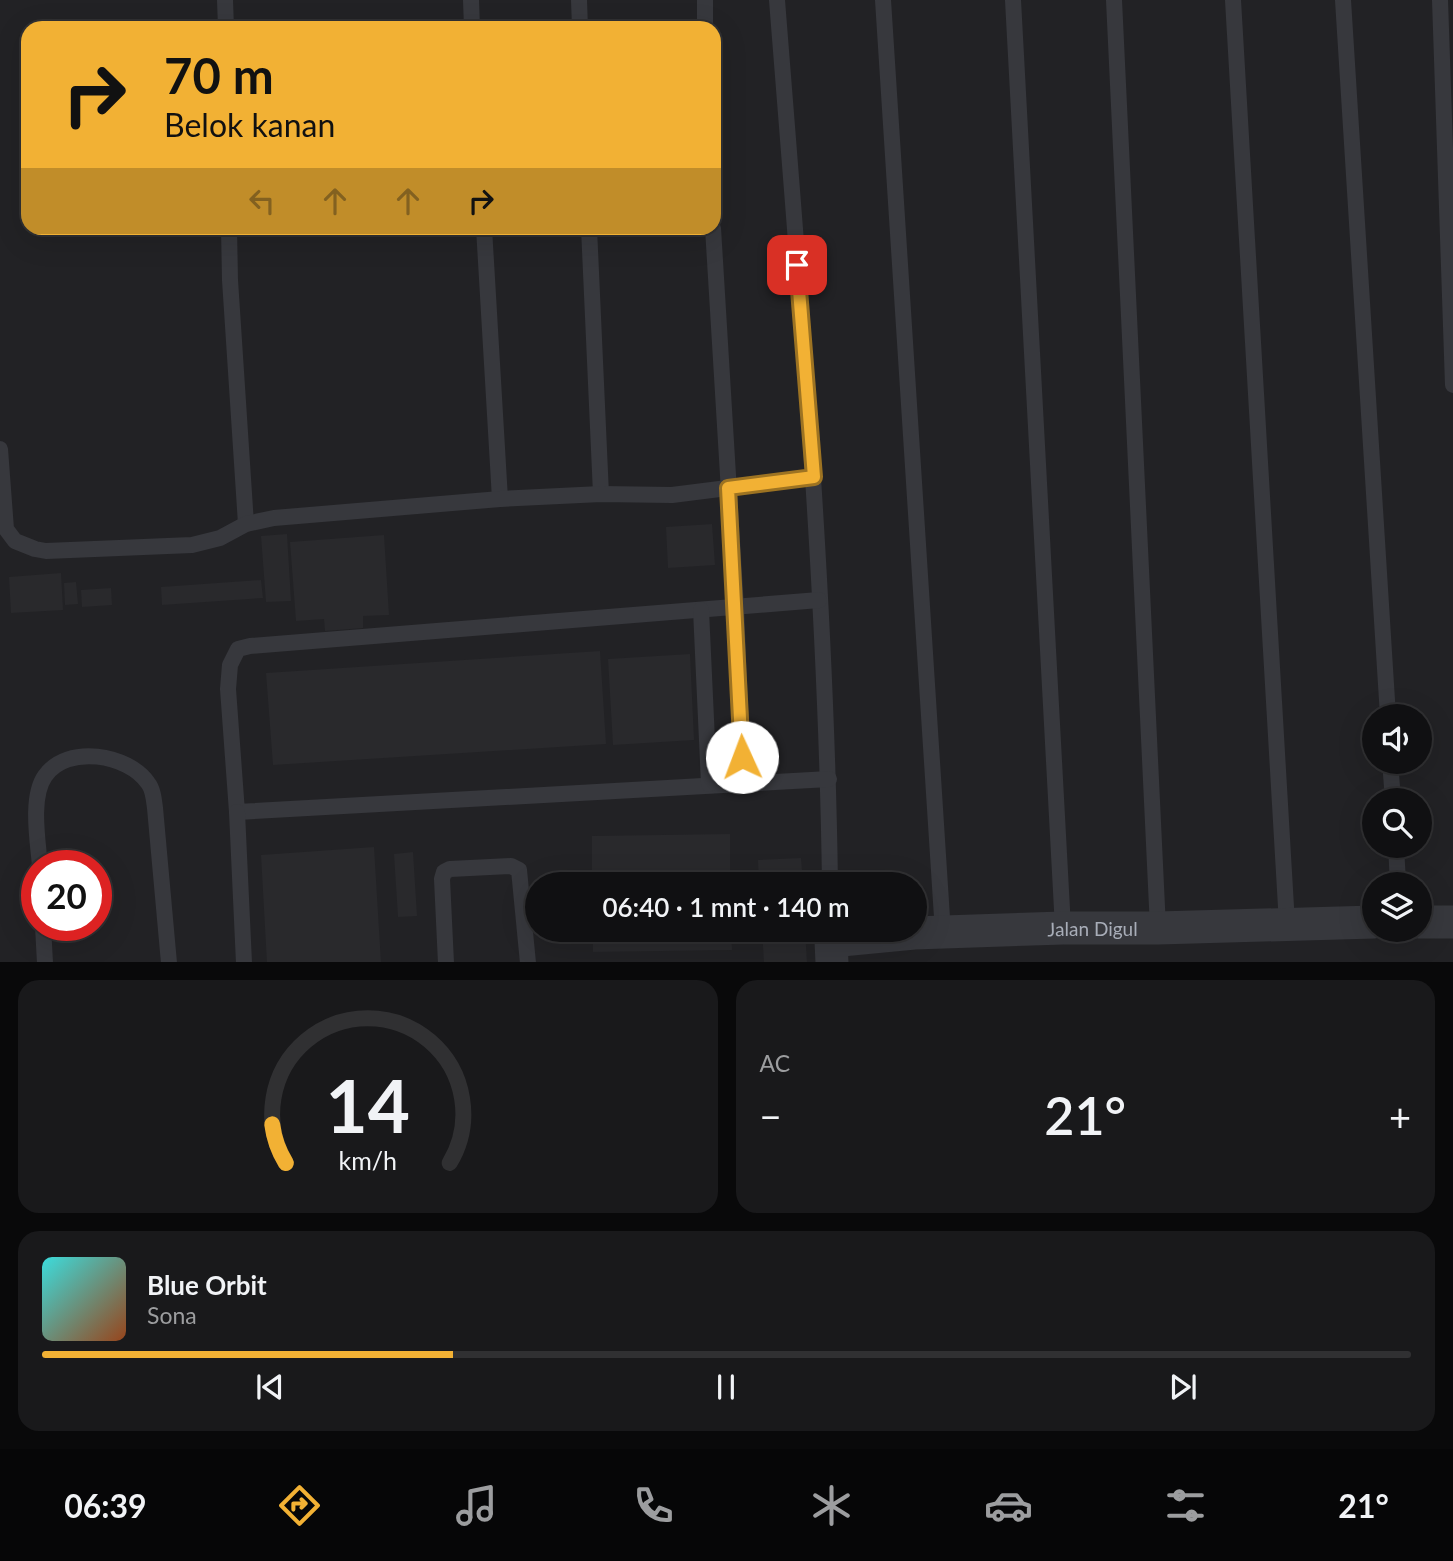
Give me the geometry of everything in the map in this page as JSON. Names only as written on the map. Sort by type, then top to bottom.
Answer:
[{"type":"street","name":"Jalan Digul","points":[[831,944],[914,933],[1362,922]]},
{"type":"street","points":[[1432,922],[1453,922]]},
{"type":"lane","points":[[225,0],[226,21]]},
{"type":"lane","points":[[471,0],[472,21]]},
{"type":"lane","points":[[579,0],[580,21]]},
{"type":"lane","points":[[705,0],[705,21]]},
{"type":"lane","points":[[777,0],[814,477],[830,872]]},
{"type":"lane","points":[[883,0],[943,933]]},
{"type":"lane","points":[[1013,0],[1063,928]]},
{"type":"lane","points":[[1114,0],[1158,928]]},
{"type":"lane","points":[[1233,0],[1287,924]]},
{"type":"lane","points":[[1343,0],[1387,704]]},
{"type":"lane","points":[[1440,0],[1453,386]]},
{"type":"lane","points":[[229,235],[246,524]]},
{"type":"lane","points":[[484,235],[500,499]]},
{"type":"lane","points":[[589,235],[601,494]]},
{"type":"lane","points":[[713,235],[736,607],[743,782]]},
{"type":"lane","points":[[0,449],[6,529],[15,541],[22,545],[46,551],[192,545],[220,538],[246,524],[274,519],[500,499],[601,494],[672,495],[814,477]]},
{"type":"lane","points":[[244,962],[228,689],[229,665],[238,649],[819,600]]},
{"type":"lane","points":[[701,610],[709,784]]},
{"type":"lane","points":[[39,850],[38,795],[44,776],[59,764],[78,758],[112,758],[135,768],[150,785],[155,808],[169,962]]},
{"type":"lane","points":[[237,813],[828,779]]},
{"type":"lane","points":[[446,962],[442,879],[444,872],[450,869],[511,866],[519,870],[528,962]]},
{"type":"lane","points":[[44,941],[46,962]]},
{"type":"shaded area","points":[[0,0],[1453,0],[1453,962],[0,962]]},
{"type":"building","points":[[712,524],[715,565],[668,568],[666,527]]},
{"type":"building","points":[[287,534],[291,601],[266,602],[261,536]]},
{"type":"building","points":[[384,535],[389,615],[363,616],[363,628],[325,631],[324,619],[296,621],[290,542]]},
{"type":"building","points":[[61,573],[63,610],[11,613],[9,577]]},
{"type":"building","points":[[261,580],[263,598],[162,605],[161,587]]},
{"type":"building","points":[[76,582],[78,604],[65,605],[64,583]]},
{"type":"building","points":[[111,588],[112,605],[82,607],[81,590]]},
{"type":"building","points":[[600,651],[606,744],[273,765],[266,673]]},
{"type":"building","points":[[690,654],[694,740],[613,745],[608,659]]},
{"type":"building","points":[[730,834],[730,872],[592,872],[592,836]]},
{"type":"building","points":[[374,847],[381,962],[267,962],[261,855]]},
{"type":"building","points":[[413,852],[417,916],[398,917],[394,854]]},
{"type":"building","points":[[801,858],[802,872],[758,872],[758,860]]},
{"type":"building","points":[[593,942],[732,942],[732,950],[593,952]]},
{"type":"building","points":[[763,942],[806,942],[807,962],[764,962]]},
{"type":"route","points":[[742,757],[728,488],[814,477],[797,265]]}]
